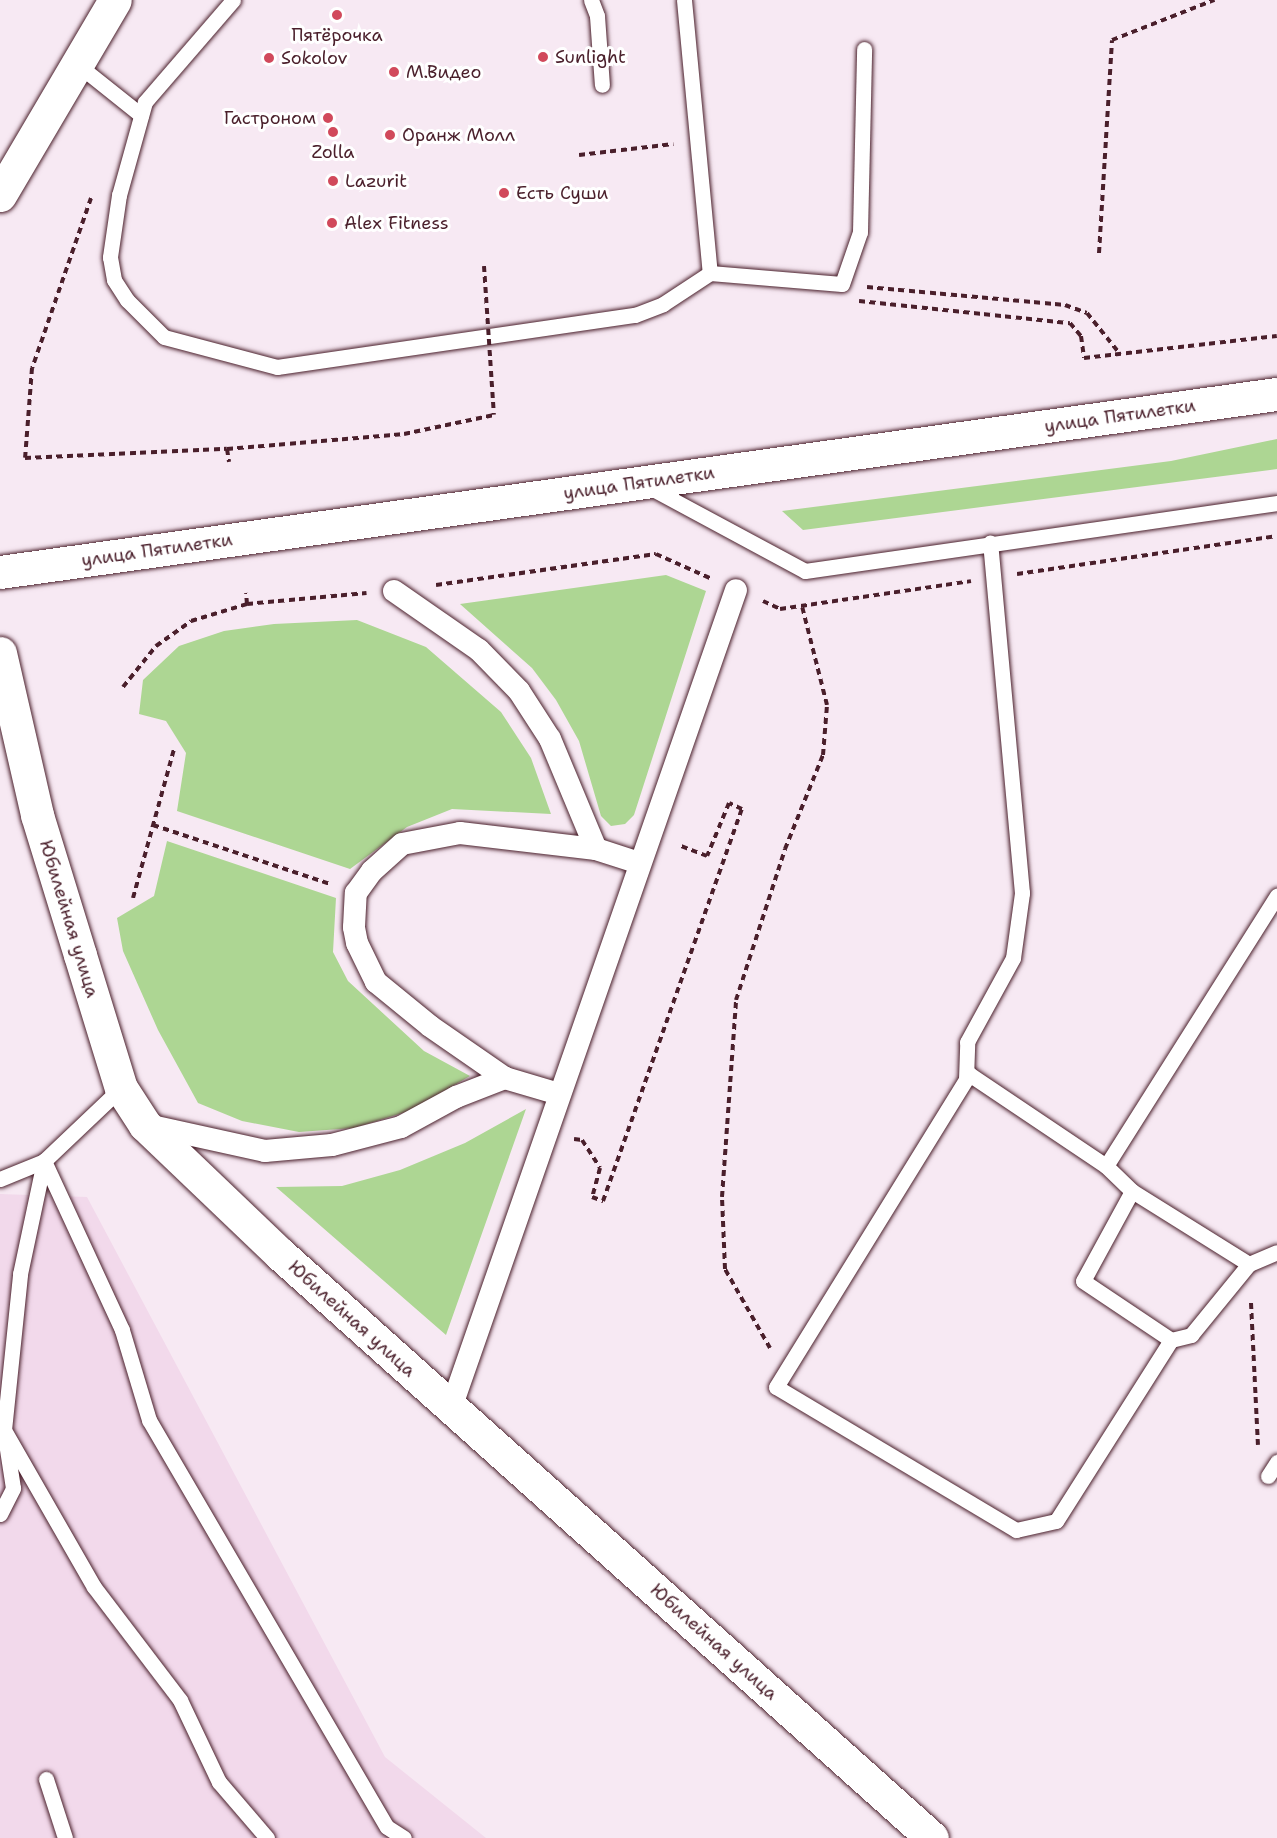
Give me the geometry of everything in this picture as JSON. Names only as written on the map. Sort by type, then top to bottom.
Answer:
[{"type":"main road","points":[[0,195],[115,0]]},
{"type":"main road","name":"улица Пятилетки","points":[[0,572],[1277,394]]},
{"type":"main road","name":"Юбилейная улица","points":[[0,653],[37,815],[121,1088],[145,1125],[280,1254],[932,1838]]},
{"type":"street","points":[[451,1407],[736,590]]},
{"type":"street","points":[[394,591],[479,650],[519,692],[550,739],[596,849]]},
{"type":"street","points":[[559,1094],[505,1078],[430,1026],[376,982],[355,935],[357,893],[372,871],[402,844],[460,833],[596,849],[639,863]]},
{"type":"street","points":[[145,1125],[265,1151],[332,1145],[401,1127],[456,1097],[505,1078]]},
{"type":"lane","points":[[233,0],[145,102],[119,195],[110,257],[114,280],[127,300],[164,337],[277,367],[634,315],[663,304],[710,273],[842,284],[860,232],[864,49]]},
{"type":"lane","points":[[591,0],[597,16],[602,85]]},
{"type":"lane","points":[[684,0],[695,141],[710,273]]},
{"type":"lane","points":[[77,64],[141,115]]},
{"type":"lane","points":[[641,483],[805,572],[990,542],[1277,503]]},
{"type":"lane","points":[[966,1079],[967,1041],[1013,958],[1022,893],[990,542]]},
{"type":"lane","points":[[1106,1167],[1277,896]]},
{"type":"lane","points":[[1250,1264],[1132,1191],[1106,1167],[969,1074],[776,1388],[1016,1530],[1056,1521],[1171,1340],[1191,1335],[1250,1264],[1277,1252]]},
{"type":"lane","points":[[0,1179],[44,1161],[121,1088]]},
{"type":"lane","points":[[0,1514],[14,1488],[4,1430],[20,1274],[44,1161]]},
{"type":"lane","points":[[44,1161],[122,1330],[149,1420],[387,1827],[404,1838]]},
{"type":"lane","points":[[1132,1191],[1083,1281],[1171,1340]]},
{"type":"lane","points":[[4,1430],[94,1587],[180,1700],[219,1782],[267,1838]]},
{"type":"lane","points":[[1268,1476],[1277,1462]]},
{"type":"lane","points":[[46,1779],[65,1838]]},
{"type":"path","points":[[1099,253],[1112,40],[1214,0]]},
{"type":"path","points":[[579,155],[695,141]]},
{"type":"path","points":[[484,266],[494,415]]},
{"type":"path","points":[[842,284],[1065,305],[1088,313],[1120,354]]},
{"type":"path","points":[[848,299],[1070,323],[1082,336],[1084,358],[1277,336]]},
{"type":"path","points":[[227,449],[229,462]]},
{"type":"path","points":[[123,687],[156,646],[191,621],[248,604],[246,593]]},
{"type":"path","points":[[784,1373],[724,1269],[722,1197],[736,1000],[785,849],[823,755],[827,705],[802,606]]},
{"type":"path","points":[[133,898],[174,749]]},
{"type":"path","points":[[582,1140],[600,1168],[592,1197],[603,1201],[742,809],[729,803],[707,856],[683,847]]},
{"type":"path","points":[[153,825],[357,893]]},
{"type":"path","points":[[1250,1264],[1259,1451],[1268,1476]]},
{"type":"shaded area","points":[[0,1194],[87,1197],[385,1757],[486,1838],[0,1838]]},
{"type":"green space","points":[[1277,439],[1277,469],[803,530],[782,511],[1171,461]]},
{"type":"green space","points":[[666,575],[706,591],[634,815],[625,824],[611,826],[601,816],[579,741],[556,700],[532,668],[460,604]]},
{"type":"green space","points":[[357,620],[426,647],[501,712],[531,758],[551,814],[452,809],[407,827],[350,869],[177,811],[186,753],[166,721],[139,714],[143,680],[179,646],[224,631],[274,624]]},
{"type":"green space","points":[[167,841],[336,898],[333,952],[348,981],[424,1051],[470,1076],[409,1111],[354,1128],[299,1132],[242,1121],[198,1103],[158,1030],[123,951],[117,918],[154,896]]},
{"type":"green space","points":[[526,1109],[446,1335],[276,1187],[342,1186],[400,1170],[465,1143]]},
{"type":"place","name":"Пятёрочка","points":[[337,15]]},
{"type":"place","name":"Sunlight","points":[[543,57]]},
{"type":"place","name":"Sokolov","points":[[269,58]]},
{"type":"place","name":"М.Видео","points":[[394,72]]},
{"type":"place","name":"Гастроном","points":[[328,118]]},
{"type":"place","name":"Zolla","points":[[333,132]]},
{"type":"place","name":"Оранж Молл","points":[[390,135]]},
{"type":"place","name":"Lazurit","points":[[333,181]]},
{"type":"place","name":"Есть Суши","points":[[504,193]]},
{"type":"place","name":"Alex Fitness","points":[[332,223]]}]
